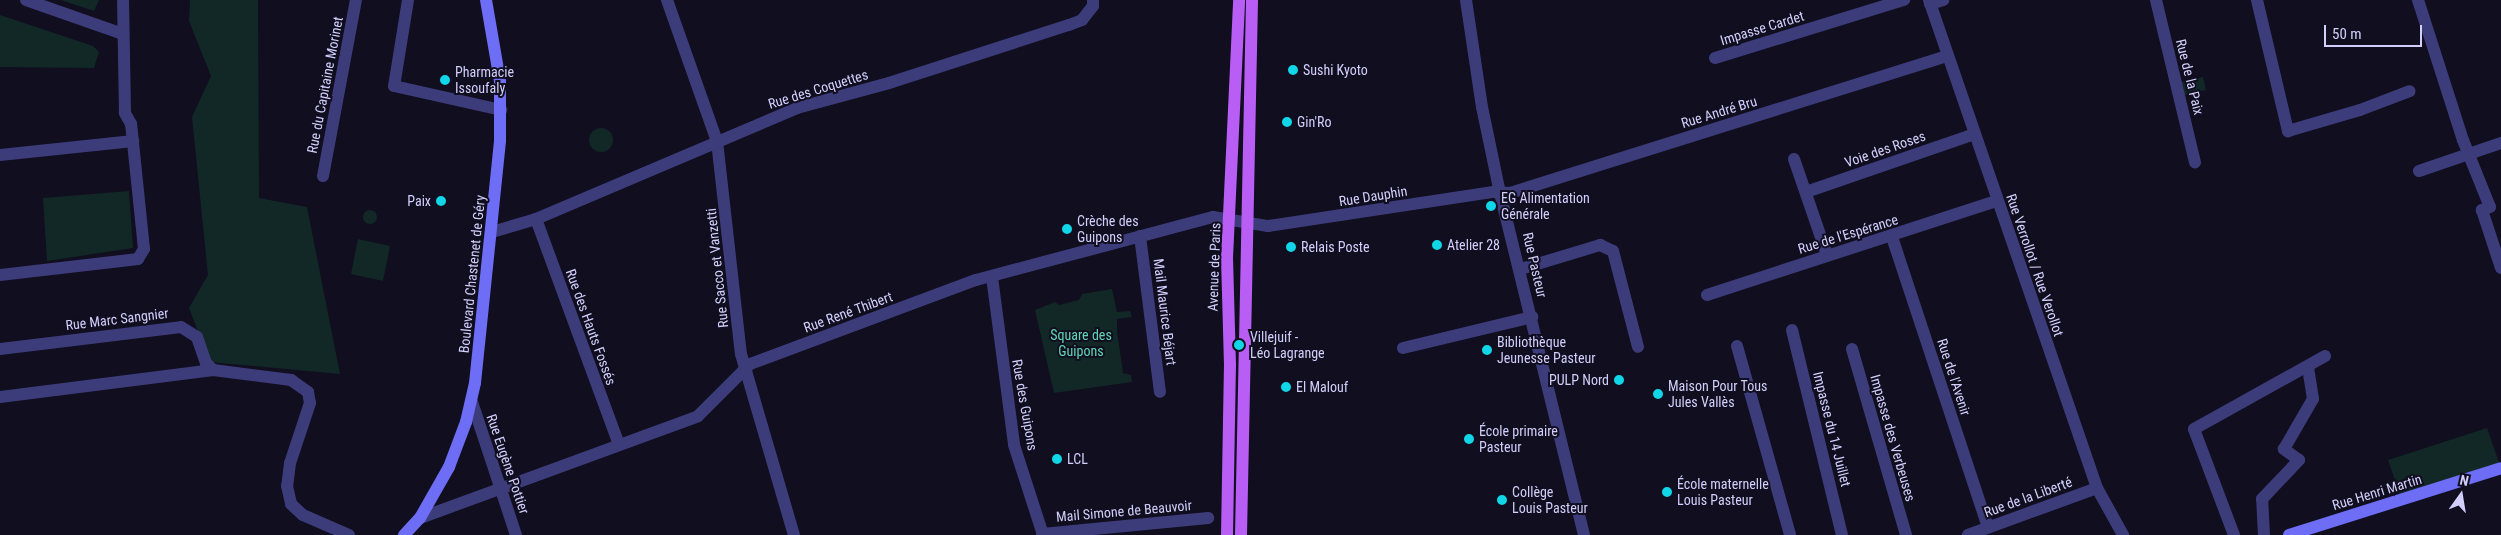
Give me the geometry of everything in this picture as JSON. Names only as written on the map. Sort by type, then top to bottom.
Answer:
[{"type":"main road","name":"Avenue de Paris","points":[[1226,535],[1230,365],[1227,258],[1239,0]]},
{"type":"main road","points":[[1241,535],[1249,224],[1252,0]]},
{"type":"street","points":[[26,0],[123,34]]},
{"type":"street","points":[[0,275],[138,259],[144,249],[131,124],[125,113],[123,0]]},
{"type":"street","name":"Rue du Capitaine Morinet","points":[[323,176],[356,0]]},
{"type":"street","points":[[408,0],[394,86],[501,110]]},
{"type":"street","name":"Boulevard Chastenet de Géry","points":[[404,535],[420,518],[449,467],[472,402],[492,232],[501,110],[495,40],[486,0]]},
{"type":"street","name":"Rue Sacco et Vanzetti","points":[[667,0],[717,141],[744,368],[794,535]]},
{"type":"street","name":"Rue des Coquettes","points":[[492,232],[536,219],[797,108],[889,83],[1082,20],[1092,6],[1093,0]]},
{"type":"street","name":"Rue Pasteur","points":[[1466,0],[1482,107],[1500,193],[1521,269],[1584,535]]},
{"type":"street","name":"Impasse Cardet","points":[[1715,58],[1904,0]]},
{"type":"street","points":[[1929,2],[1943,0]]},
{"type":"street","name":"Rue de la Paix","points":[[2156,0],[2195,162]]},
{"type":"street","points":[[2256,0],[2288,131],[2360,110],[2410,91]]},
{"type":"street","points":[[2418,0],[2469,154],[2490,206],[2482,210],[2501,268]]},
{"type":"street","name":"Rue Verrollot / Rue Verollot","points":[[1929,2],[2097,488],[2123,535]]},
{"type":"street","name":"Rue André Bru","points":[[1500,193],[1510,193],[1947,56]]},
{"type":"street","name":"Voie des Roses","points":[[1806,192],[1974,134]]},
{"type":"street","points":[[0,155],[133,141]]},
{"type":"street","points":[[2419,171],[2501,143]]},
{"type":"street","points":[[1794,159],[1827,255]]},
{"type":"street","name":"Rue Dauphin","points":[[1230,218],[1249,224],[1268,226],[1500,193]]},
{"type":"street","name":"Rue de l'Espérance","points":[[1707,295],[1997,201]]},
{"type":"street","points":[[2484,217],[2501,211]]},
{"type":"street","name":"Rue René Thibert","points":[[420,518],[502,490],[619,444],[698,416],[744,368],[992,277],[1202,218],[1230,218]]},
{"type":"street","name":"Rue des Hauts Fossés","points":[[536,219],[619,444]]},
{"type":"street","name":"Mail Maurice Béjart","points":[[1140,236],[1160,392]]},
{"type":"street","name":"Rue de l'Avenir","points":[[1892,236],[1988,527]]},
{"type":"street","points":[[1521,269],[1600,244],[1614,251],[1638,347]]},
{"type":"street","name":"Rue des Guipons","points":[[992,277],[1014,445],[1042,534]]},
{"type":"street","points":[[1403,348],[1532,317]]},
{"type":"street","name":"Rue Marc Sangnier","points":[[0,349],[181,327],[197,337],[206,363],[213,370]]},
{"type":"street","name":"Impasse du 14 Juillet","points":[[1792,330],[1842,535]]},
{"type":"street","points":[[1737,346],[1790,535]]},
{"type":"street","name":"Impasse des Verbeuses","points":[[1852,349],[1906,535]]},
{"type":"street","points":[[2234,535],[2194,429],[2325,356]]},
{"type":"street","points":[[2263,532],[2262,499],[2299,460],[2284,449],[2313,399],[2308,366]]},
{"type":"street","points":[[0,397],[213,370],[274,376],[300,384],[308,392],[310,403],[290,463],[287,486],[291,504],[303,515],[349,535]]},
{"type":"street","name":"Rue Eugène Pottier","points":[[472,402],[516,535]]},
{"type":"street","name":"Rue Henri Martin","points":[[2289,535],[2501,468]]},
{"type":"street","name":"Rue de la Liberté","points":[[1968,535],[2097,488]]},
{"type":"street","name":"Mail Simone de Beauvoir","points":[[1042,534],[1208,518]]},
{"type":"green space","points":[[61,0],[99,0],[94,11]]},
{"type":"green space","points":[[190,0],[258,0],[259,198],[307,207],[340,374],[210,362],[189,308],[208,275],[192,117],[211,76],[189,21]]},
{"type":"green space","points":[[0,15],[93,46],[99,52],[94,68],[0,67]]},
{"type":"green space","points":[[2203,77],[2206,90],[2184,95],[2181,82]]},
{"type":"green space","points":[[601,128],[610,131],[613,140],[610,149],[601,152],[592,149],[589,140],[592,131]]},
{"type":"green space","points":[[129,191],[133,248],[47,261],[43,198]]},
{"type":"green space","points":[[367,210],[373,210],[377,217],[373,224],[367,224],[363,220],[363,214]]},
{"type":"green space","points":[[358,239],[390,246],[383,281],[351,274]]},
{"type":"green space","name":"Square des Guipons","points":[[1112,289],[1117,312],[1130,311],[1132,317],[1117,319],[1117,331],[1123,373],[1131,375],[1132,382],[1054,393],[1035,310],[1055,302],[1059,305],[1079,300],[1082,294]]},
{"type":"green space","points":[[2487,428],[2501,468],[2402,501],[2388,460]]},
{"type":"place","name":"Sushi Kyoto","points":[[1293,70]]},
{"type":"place","name":"Pharmacie Issoufaly","points":[[445,80]]},
{"type":"place","name":"Gin'Ro","points":[[1287,122]]},
{"type":"place","name":"Paix","points":[[441,201]]},
{"type":"place","name":"EG Alimentation Générale","points":[[1491,206]]},
{"type":"place","name":"Crèche des Guipons","points":[[1067,229]]},
{"type":"place","name":"Atelier 28","points":[[1437,245]]},
{"type":"place","name":"Relais Poste","points":[[1291,247]]},
{"type":"place","name":"Villejuif - Léo Lagrange","points":[[1239,345]]},
{"type":"place","name":"Bibliothèque Jeunesse Pasteur","points":[[1487,350]]},
{"type":"place","name":"PULP Nord","points":[[1619,380]]},
{"type":"place","name":"El Malouf","points":[[1286,387]]},
{"type":"place","name":"Maison Pour Tous Jules Vallès","points":[[1658,394]]},
{"type":"place","name":"École primaire Pasteur","points":[[1469,439]]},
{"type":"place","name":"LCL","points":[[1057,459]]},
{"type":"place","name":"École maternelle Louis Pasteur","points":[[1667,492]]},
{"type":"place","name":"Collège Louis Pasteur","points":[[1502,500]]}]
